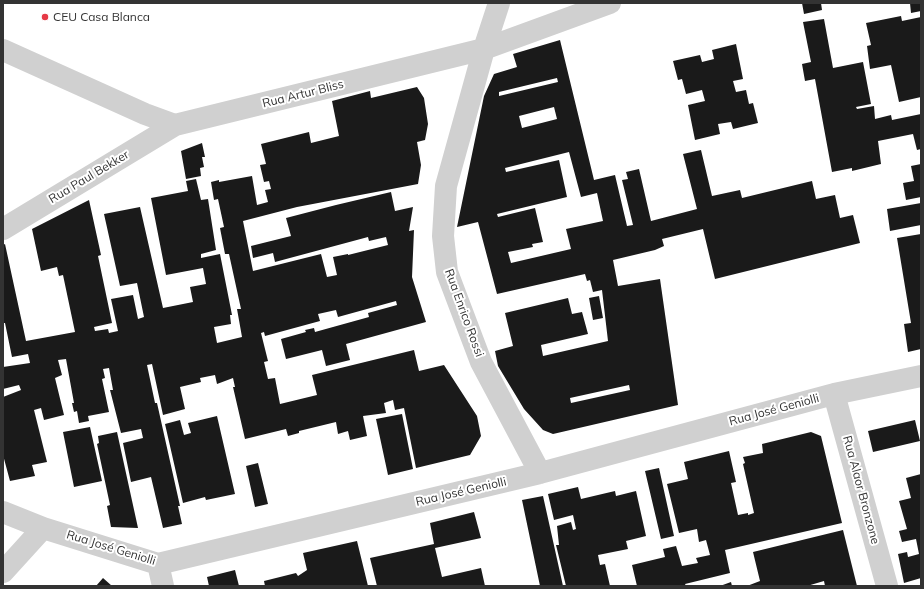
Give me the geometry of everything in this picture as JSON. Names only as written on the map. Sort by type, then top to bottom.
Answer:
[{"type":"street","name":"Rua Enrico Rossi","points":[[499,3],[484,49],[446,186],[443,236],[447,272],[481,362],[540,473]]},
{"type":"street","name":"Rua Artur Bliss","points":[[175,125],[484,49],[610,3]]},
{"type":"street","points":[[3,50],[145,114],[175,125]]},
{"type":"street","name":"Rua Paul Bekker","points":[[3,229],[175,125]]},
{"type":"street","name":"Rua José Geniolli","points":[[3,512],[44,528],[158,564],[540,473],[834,394],[921,376]]},
{"type":"street","name":"Rua Alaor Bronzone","points":[[834,394],[887,586]]},
{"type":"street","points":[[3,572],[44,528]]},
{"type":"street","points":[[158,564],[163,586]]},
{"type":"building","points":[[802,3],[821,3],[822,10],[804,14]]},
{"type":"building","points":[[910,3],[921,3],[921,11],[911,13]]},
{"type":"building","points":[[901,16],[902,21],[921,17],[921,97],[899,102],[891,65],[870,69],[867,46],[871,45],[866,23]]},
{"type":"building","points":[[824,19],[833,68],[863,62],[871,104],[856,107],[857,109],[874,106],[875,119],[891,115],[892,120],[921,114],[921,149],[917,150],[913,134],[878,141],[881,164],[852,171],[852,168],[832,172],[815,79],[805,81],[802,64],[811,62],[803,22]]},
{"type":"building","points":[[560,40],[594,180],[615,175],[627,226],[633,225],[622,180],[628,179],[626,172],[639,169],[651,221],[697,209],[683,154],[701,150],[712,196],[740,190],[742,198],[812,181],[816,199],[835,195],[840,218],[853,215],[860,243],[715,279],[703,229],[662,239],[664,246],[655,250],[613,260],[618,286],[660,279],[678,405],[553,434],[543,430],[524,409],[498,366],[495,351],[513,346],[505,313],[568,298],[572,314],[582,312],[588,334],[541,345],[543,356],[608,341],[602,290],[593,292],[590,280],[587,281],[585,274],[497,294],[478,222],[457,227],[484,96],[494,74],[517,67],[513,54]],"holes":[[[557,78],[558,82],[499,96],[499,92]],[[554,107],[557,119],[522,128],[519,116]],[[569,152],[581,197],[597,193],[603,221],[566,229],[571,249],[511,263],[508,252],[533,247],[532,244],[543,242],[535,208],[498,217],[497,214],[567,197],[559,160],[506,172],[505,168]],[[629,385],[630,390],[571,403],[570,398]]]},
{"type":"building","points":[[736,44],[743,79],[733,81],[736,92],[746,90],[749,104],[753,103],[758,123],[733,129],[731,122],[718,124],[720,134],[695,140],[688,105],[705,101],[702,90],[686,94],[682,79],[678,80],[673,61],[700,55],[702,62],[714,59],[712,50]]},
{"type":"building","points":[[417,87],[424,98],[428,124],[425,140],[417,142],[421,165],[418,184],[297,207],[243,221],[253,271],[321,254],[327,277],[337,275],[333,257],[348,255],[388,245],[386,237],[369,241],[368,237],[275,262],[273,253],[253,258],[251,246],[291,236],[286,218],[336,205],[391,192],[395,211],[413,207],[409,231],[414,230],[412,277],[426,322],[346,344],[350,360],[326,366],[322,350],[286,359],[281,339],[306,332],[305,330],[314,328],[315,332],[369,317],[368,313],[397,305],[396,301],[338,317],[336,310],[318,314],[320,321],[265,336],[264,332],[261,333],[268,361],[264,362],[268,379],[275,378],[280,404],[317,395],[312,375],[414,350],[419,371],[444,365],[477,416],[481,436],[470,455],[416,468],[404,408],[395,410],[393,400],[384,403],[386,413],[363,416],[367,436],[350,440],[348,431],[338,434],[336,422],[299,431],[299,433],[288,436],[286,429],[245,439],[233,387],[235,387],[233,378],[217,384],[215,375],[200,378],[201,382],[180,387],[185,409],[163,415],[152,364],[147,365],[180,506],[178,506],[182,524],[163,528],[151,477],[131,482],[123,443],[143,438],[141,429],[121,433],[110,390],[113,390],[109,368],[103,369],[105,378],[102,379],[109,412],[88,416],[89,421],[79,423],[77,411],[74,412],[72,403],[74,403],[66,359],[58,360],[62,375],[55,378],[64,415],[44,420],[41,408],[34,410],[47,462],[32,465],[35,476],[10,481],[3,455],[3,397],[21,390],[19,385],[3,389],[3,367],[30,363],[28,354],[12,357],[5,323],[3,323],[3,245],[5,244],[26,341],[75,332],[63,275],[59,276],[57,267],[41,271],[32,229],[89,200],[101,255],[98,256],[112,323],[94,327],[95,331],[108,329],[109,333],[118,331],[111,299],[133,295],[138,319],[144,317],[137,283],[120,286],[104,214],[140,207],[163,308],[193,302],[190,287],[206,284],[203,268],[166,275],[151,198],[188,191],[186,181],[196,179],[201,200],[208,199],[216,250],[201,254],[201,258],[220,254],[232,315],[230,315],[231,324],[214,327],[217,343],[242,337],[237,309],[241,309],[229,254],[225,254],[220,228],[224,227],[218,199],[214,200],[211,182],[252,176],[257,205],[268,202],[265,190],[271,189],[269,181],[264,182],[260,165],[266,164],[261,144],[309,132],[311,143],[339,136],[332,101],[370,91],[371,98]]},
{"type":"building","points":[[202,143],[205,157],[202,157],[204,167],[200,168],[201,176],[186,179],[181,151]]},
{"type":"building","points":[[921,164],[921,197],[906,200],[903,183],[914,181],[911,166]]},
{"type":"building","points":[[921,203],[921,225],[890,231],[887,209]]},
{"type":"building","points":[[921,234],[921,349],[908,352],[904,324],[911,323],[897,238]]},
{"type":"building","points":[[599,296],[603,318],[593,320],[589,298]]},
{"type":"building","points":[[402,414],[413,469],[388,475],[376,419]]},
{"type":"building","points":[[217,416],[235,494],[206,500],[205,497],[183,503],[165,424],[180,420],[184,435],[191,433],[188,423]]},
{"type":"building","points":[[915,420],[920,441],[873,452],[868,431]]},
{"type":"building","points":[[90,427],[102,481],[74,487],[63,432]]},
{"type":"building","points":[[117,432],[138,528],[111,527],[107,506],[110,505],[97,444],[99,443],[98,436]]},
{"type":"building","points":[[811,432],[821,436],[842,523],[725,550],[730,573],[685,584],[686,586],[637,586],[632,565],[665,557],[663,549],[676,546],[682,566],[698,563],[696,558],[710,555],[706,540],[699,542],[697,529],[679,533],[667,484],[688,479],[684,462],[729,451],[736,482],[731,483],[738,515],[748,513],[748,515],[754,513],[743,464],[745,463],[743,457],[763,453],[762,444]]},
{"type":"building","points":[[258,463],[268,504],[255,507],[246,466]]},
{"type":"building","points":[[659,468],[674,536],[661,539],[645,471]]},
{"type":"building","points":[[921,474],[921,578],[904,583],[898,554],[907,552],[908,557],[919,554],[916,539],[902,542],[899,531],[907,529],[899,501],[911,498],[906,478]]},
{"type":"building","points":[[578,487],[581,499],[615,491],[616,496],[636,491],[646,536],[626,541],[628,549],[598,555],[600,565],[605,564],[610,586],[566,586],[556,545],[559,545],[557,526],[571,522],[573,530],[576,529],[573,515],[554,520],[548,494]]},
{"type":"building","points":[[543,496],[563,586],[540,586],[522,500]]},
{"type":"building","points":[[474,512],[481,538],[435,548],[442,577],[481,568],[485,586],[377,586],[370,558],[434,544],[430,523]]},
{"type":"building","points":[[843,530],[857,586],[825,586],[824,581],[807,586],[747,586],[760,581],[753,552]]},
{"type":"building","points":[[357,541],[368,586],[265,586],[264,581],[296,573],[298,576],[307,570],[303,553]]},
{"type":"building","points":[[235,570],[239,586],[209,586],[207,577]]},
{"type":"building","points":[[103,578],[112,586],[96,586]]},
{"type":"building","points":[[731,582],[732,586],[720,586]]},
{"type":"place","name":"CEU Casa Blanca","points":[[45,17]]}]
